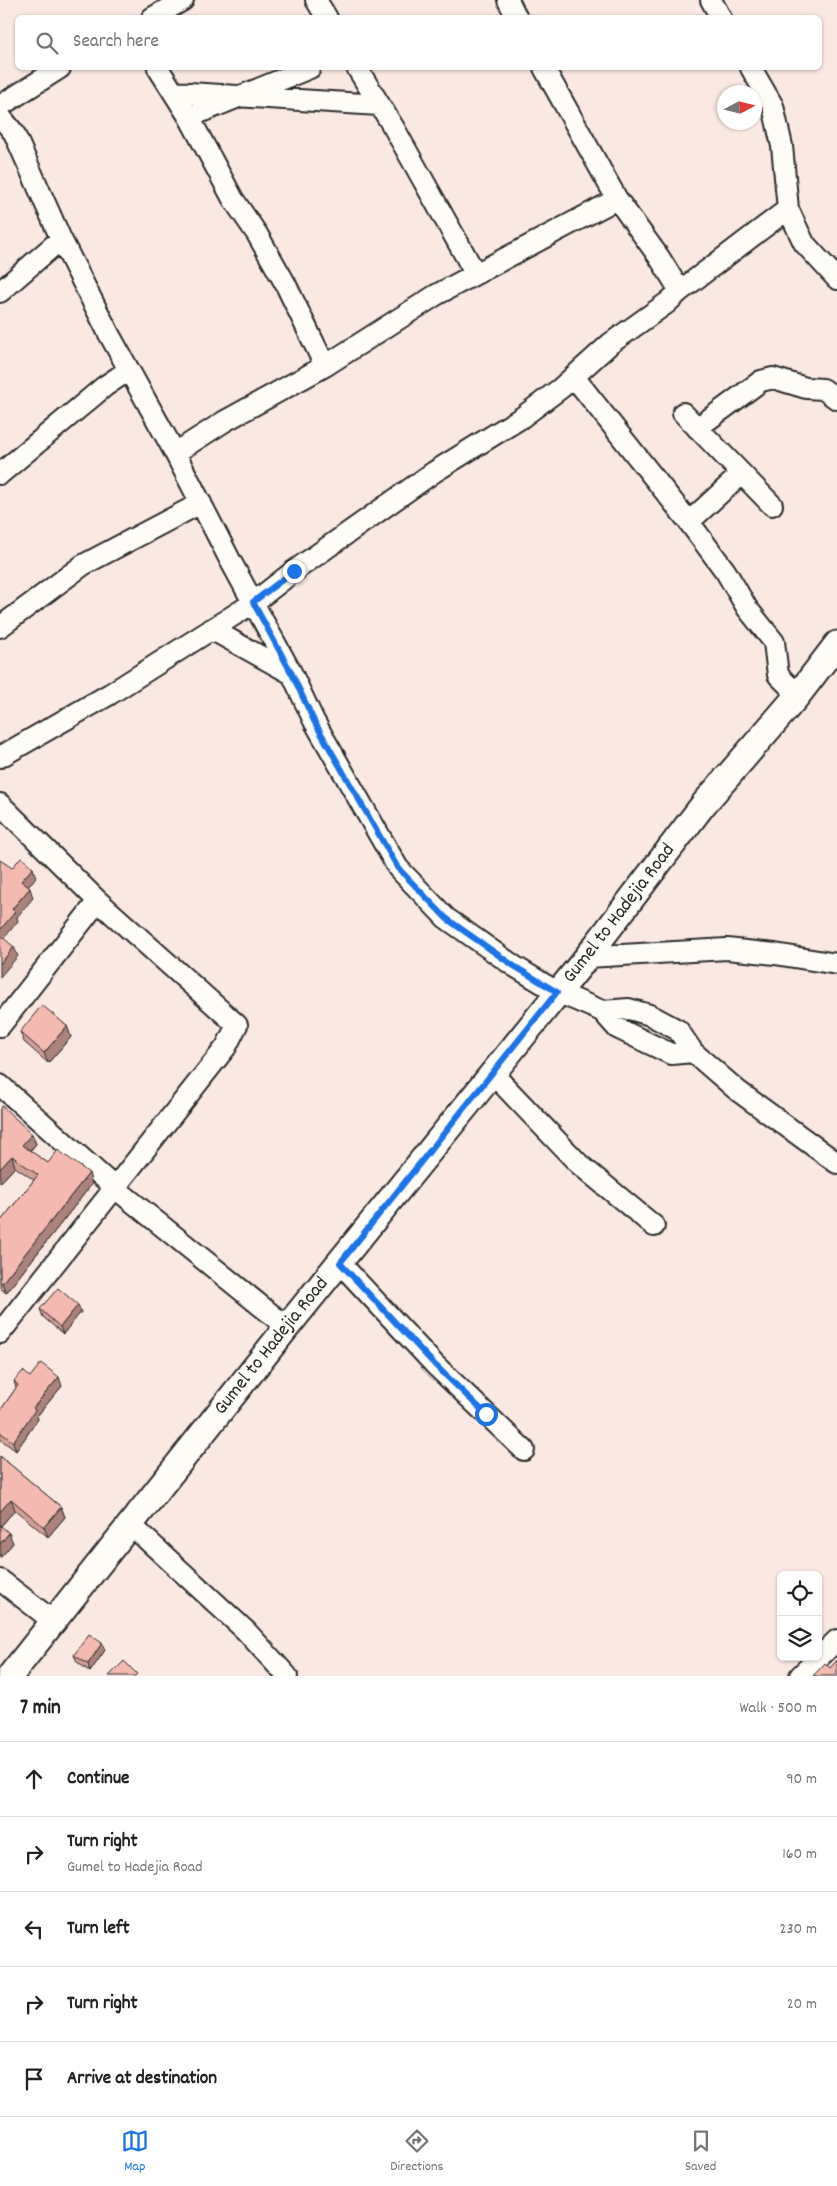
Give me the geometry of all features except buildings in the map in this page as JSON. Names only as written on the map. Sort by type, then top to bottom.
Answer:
[{"type":"main road","name":"Gumel to Hadejia Road","points":[[10,1676],[287,1327],[587,957],[704,805],[798,695],[837,644]]},
{"type":"street","points":[[157,15],[183,0]]},
{"type":"street","points":[[316,0],[325,15]]},
{"type":"street","points":[[711,0],[720,15]]},
{"type":"street","points":[[0,106],[57,70]]},
{"type":"street","points":[[159,70],[189,117],[233,199],[257,234],[285,283],[325,366]]},
{"type":"street","points":[[189,117],[305,70]]},
{"type":"street","points":[[358,70],[394,128],[475,273]]},
{"type":"street","points":[[545,70],[617,199],[660,257],[680,291]]},
{"type":"street","points":[[752,70],[773,106],[782,146],[788,209],[804,243],[837,279]]},
{"type":"street","points":[[173,92],[379,105]]},
{"type":"street","points":[[0,116],[14,133],[61,239],[292,674],[314,721],[398,868],[446,918],[500,957],[557,992],[602,1011],[629,1010],[650,1015],[678,1030],[693,1052],[738,1091],[837,1163]]},
{"type":"street","points":[[175,453],[225,421],[325,366],[436,295],[617,199]]},
{"type":"street","points":[[0,757],[110,694],[211,630],[434,472],[521,418],[574,376],[611,343],[667,303],[680,291],[788,209]]},
{"type":"street","points":[[0,292],[61,239]]},
{"type":"street","points":[[0,474],[105,386],[129,370]]},
{"type":"street","points":[[574,376],[726,572],[747,608],[774,642],[778,675],[798,695]]},
{"type":"street","points":[[697,428],[761,380],[773,378],[806,388],[823,389],[837,399]]},
{"type":"street","points":[[682,413],[772,505]]},
{"type":"street","points":[[689,522],[741,474]]},
{"type":"street","points":[[0,627],[83,565],[201,504]]},
{"type":"street","points":[[211,630],[292,674]]},
{"type":"street","points":[[0,804],[98,901],[237,1025],[226,1047],[0,1333]]},
{"type":"street","points":[[0,1026],[98,901]]},
{"type":"street","points":[[587,957],[727,949],[836,962]]},
{"type":"street","points":[[492,1073],[579,1164],[654,1226]]},
{"type":"street","points":[[0,1085],[115,1188],[287,1327]]},
{"type":"street","points":[[340,1263],[435,1365],[524,1450]]},
{"type":"street","points":[[131,1525],[246,1632],[286,1676]]},
{"type":"street","points":[[0,1580],[53,1621]]},
{"type":"street","points":[[800,1676],[837,1640]]},
{"type":"route","points":[[294,571],[253,602],[292,674],[314,721],[379,838],[398,868],[446,918],[478,943],[557,992],[340,1263],[435,1365],[486,1414]]}]
